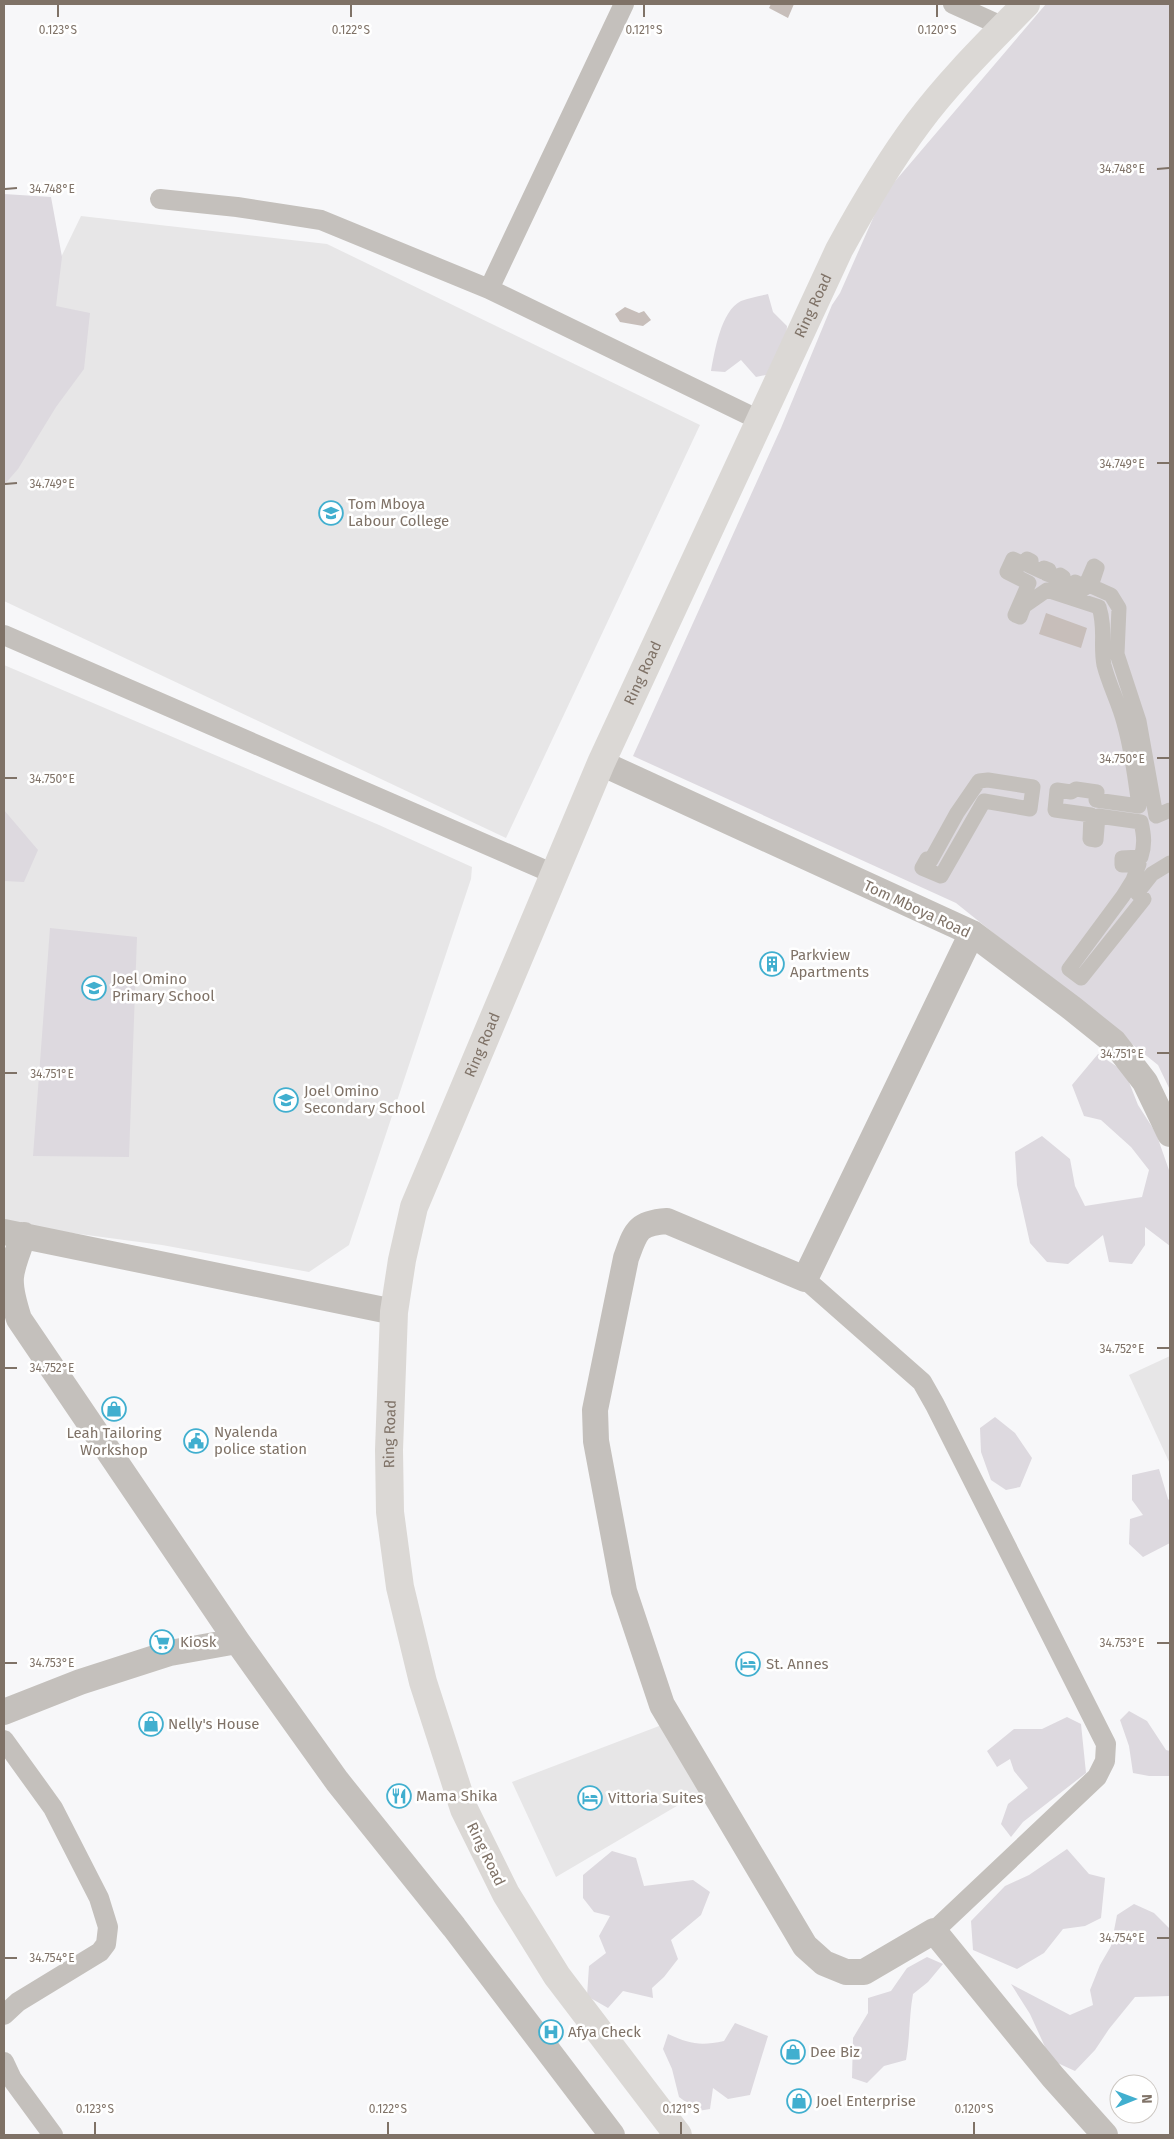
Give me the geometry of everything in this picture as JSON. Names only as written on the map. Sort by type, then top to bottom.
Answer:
[{"type":"main road","name":"Ring Road","points":[[678,2135],[557,1976],[506,1894],[464,1808],[423,1682],[400,1587],[390,1512],[389,1450],[394,1312],[402,1260],[414,1207],[601,763],[839,250],[870,193],[918,123],[1026,4]]},
{"type":"street","points":[[489,289],[624,4]]},
{"type":"street","points":[[953,4],[1004,27]]},
{"type":"street","points":[[160,199],[237,207],[321,220],[489,289],[761,421]]},
{"type":"street","points":[[1170,810],[1156,816],[1139,721],[1117,654],[1119,608],[1111,595],[1091,586],[1098,568],[1094,566],[1084,589],[1077,586],[1079,584],[1075,582],[1074,585],[1062,580],[1063,577],[1060,575],[1058,578],[1047,574],[1049,570],[1044,568],[1043,572],[1030,566],[1032,562],[1027,560],[1024,564],[1013,559],[1007,572],[1029,583],[1014,615],[1020,617],[1024,606],[1047,590],[1099,608],[1104,630],[1102,657],[1108,680],[1125,724],[1139,806],[1096,800],[1097,792],[1076,789],[1072,792],[1057,790],[1055,810],[1091,815],[1090,840],[1096,840],[1098,816],[1142,822],[1144,833],[1145,845],[1142,857],[1122,858],[1122,865],[1139,864],[1133,880],[1069,969],[1082,978],[1144,899],[1137,893],[1152,874],[1170,863]]},
{"type":"street","points":[[4,635],[554,874]]},
{"type":"street","name":"Tom Mboya Road","points":[[601,763],[972,933],[1114,1042],[1145,1082],[1170,1134]]},
{"type":"street","points":[[988,780],[1033,787],[1030,809],[984,801],[941,876],[922,868],[927,859],[931,860],[957,813],[979,781],[988,780]]},
{"type":"street","points":[[805,1279],[972,933]]},
{"type":"street","points":[[667,1221],[805,1279],[922,1382],[935,1404],[1106,1744],[1105,1761],[1097,1777],[934,1931],[864,1972],[846,1972],[824,1963],[805,1946],[662,1705],[624,1591],[596,1440],[595,1410],[626,1258],[635,1234],[648,1222],[667,1221]]},
{"type":"street","points":[[394,1312],[14,1233],[10,1292],[19,1319],[236,1640],[337,1781],[454,1927],[612,2135]]},
{"type":"street","points":[[4,1712],[80,1682],[170,1653],[236,1640]]},
{"type":"street","points":[[4,1740],[53,1808],[99,1898],[108,1927],[106,1944],[100,1952],[18,2002],[4,2015]]},
{"type":"street","points":[[934,1931],[1053,2077],[1105,2135]]},
{"type":"street","points":[[4,2062],[12,2080],[53,2135]]},
{"type":"shaded area","points":[[771,4],[794,4],[788,18],[769,8]]},
{"type":"shaded area","points":[[1046,4],[1170,4],[1170,1090],[1158,1065],[956,903],[633,756],[781,428],[832,305],[840,293],[878,207],[891,186]]},
{"type":"shaded area","points":[[4,194],[51,197],[62,257],[56,306],[90,313],[84,369],[56,407],[18,469],[4,485]]},
{"type":"shaded area","name":"Tom Mboya Labour College","points":[[81,216],[327,244],[700,425],[506,838],[4,601],[4,375]]},
{"type":"shaded area","points":[[768,294],[773,312],[787,326],[784,371],[756,377],[741,360],[725,372],[711,371],[720,332],[728,313],[741,301]]},
{"type":"shaded area","points":[[625,307],[639,313],[644,311],[651,320],[643,326],[620,322],[615,314]]},
{"type":"shaded area","points":[[1046,613],[1087,628],[1081,648],[1039,634]]},
{"type":"shaded area","points":[[4,665],[379,825],[472,867],[471,879],[349,1245],[309,1272],[162,1245],[4,1224]]},
{"type":"shaded area","points":[[4,810],[38,850],[24,882],[4,881]]},
{"type":"shaded area","points":[[50,928],[137,937],[129,1157],[33,1156]]},
{"type":"shaded area","points":[[1098,1054],[1125,1072],[1138,1105],[1156,1133],[1170,1173],[1170,1246],[1145,1227],[1145,1245],[1132,1264],[1109,1262],[1103,1235],[1068,1264],[1047,1262],[1030,1243],[1017,1185],[1015,1152],[1042,1136],[1070,1159],[1075,1186],[1085,1206],[1142,1197],[1149,1170],[1131,1147],[1101,1120],[1084,1116],[1072,1085]]},
{"type":"shaded area","points":[[1170,1356],[1170,1464],[1129,1375]]},
{"type":"shaded area","points":[[995,1417],[1015,1433],[1032,1458],[1020,1487],[1006,1490],[991,1480],[981,1452],[980,1428]]},
{"type":"shaded area","points":[[1159,1469],[1170,1501],[1170,1543],[1143,1557],[1129,1544],[1130,1519],[1143,1515],[1132,1500],[1132,1475]]},
{"type":"shaded area","points":[[1129,1711],[1147,1721],[1166,1750],[1170,1751],[1170,1776],[1149,1776],[1133,1773],[1129,1746],[1120,1720]]},
{"type":"shaded area","points":[[1067,1717],[1081,1724],[1086,1773],[1023,1822],[1011,1837],[1001,1824],[1008,1804],[1028,1788],[1014,1771],[1010,1759],[997,1767],[987,1751],[1014,1729],[1042,1729]]},
{"type":"shaded area","name":"Vittoria Suites","points":[[667,1723],[704,1790],[556,1877],[512,1782]]},
{"type":"shaded area","points":[[1067,1849],[1089,1874],[1105,1878],[1101,1918],[1085,1926],[1063,1929],[1044,1953],[1017,1969],[973,1950],[971,1921],[1005,1886],[1029,1875]]},
{"type":"shaded area","points":[[612,1851],[636,1858],[644,1886],[693,1880],[710,1892],[701,1915],[671,1940],[678,1959],[664,1977],[652,1988],[653,1998],[623,1991],[608,2008],[587,1996],[589,1966],[606,1953],[599,1936],[610,1916],[594,1912],[583,1898],[583,1875]]},
{"type":"shaded area","points":[[1134,1904],[1154,1913],[1170,1929],[1170,1996],[1135,1997],[1095,2050],[1075,2071],[1051,2060],[1030,2014],[1011,1984],[1070,2015],[1093,2005],[1090,1990],[1100,1965],[1111,1946],[1117,1915]]},
{"type":"shaded area","points":[[927,1957],[943,1964],[928,1982],[913,1994],[906,2060],[884,2066],[867,2083],[852,2078],[853,2038],[868,2013],[868,1998],[891,1991],[907,1968]]},
{"type":"shaded area","points":[[735,2023],[768,2036],[750,2095],[728,2099],[713,2088],[710,2109],[698,2111],[679,2097],[672,2069],[663,2049],[668,2034],[695,2043],[716,2043],[724,2041]]},
{"type":"place","name":"Tom Mboya Labour College","points":[[331,513]]},
{"type":"place","name":"Parkview Apartments","points":[[772,964]]},
{"type":"place","name":"Joel Omino Primary School","points":[[94,988]]},
{"type":"place","name":"Joel Omino Secondary School","points":[[286,1100]]},
{"type":"place","name":"Leah Tailoring Workshop","points":[[114,1409]]},
{"type":"place","name":"Nyalenda police station","points":[[196,1441]]},
{"type":"place","name":"Kiosk","points":[[162,1642]]},
{"type":"place","name":"St. Annes","points":[[748,1664]]},
{"type":"place","name":"Nelly's House","points":[[151,1724]]},
{"type":"place","name":"Mama Shika","points":[[399,1796]]},
{"type":"place","name":"Vittoria Suites","points":[[590,1798]]},
{"type":"place","name":"Afya Check","points":[[551,2032]]},
{"type":"place","name":"Dee Biz","points":[[793,2052]]},
{"type":"place","name":"Joel Enterprise","points":[[799,2101]]}]
